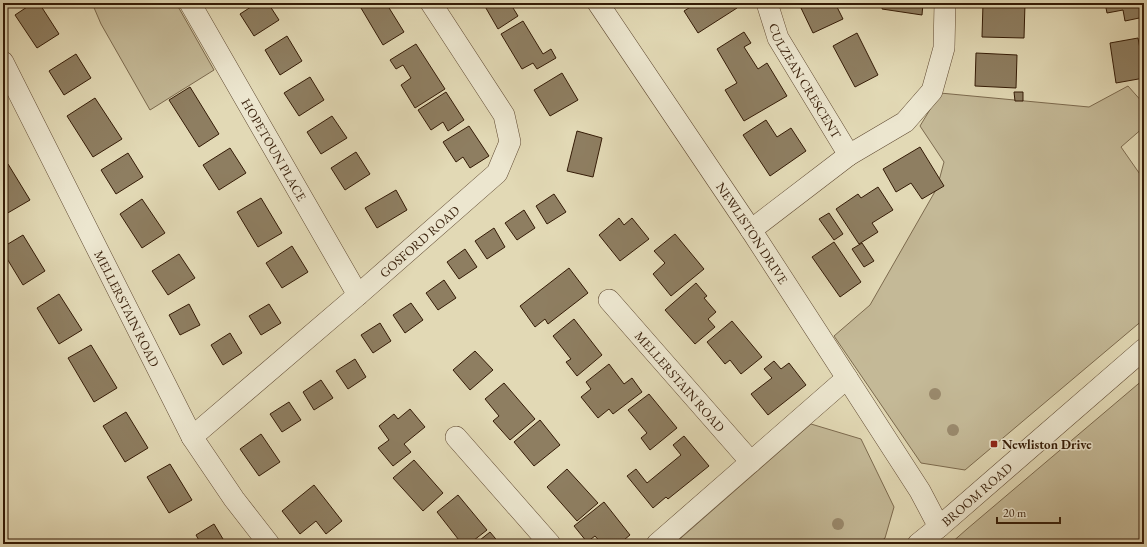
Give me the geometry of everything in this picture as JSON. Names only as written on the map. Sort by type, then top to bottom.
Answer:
[{"type":"street","name":"HOPETOUN PLACE","points":[[190,3],[358,295]]},
{"type":"street","name":"GOSFORD ROAD","points":[[192,437],[358,295],[497,173],[510,142],[504,115],[431,3]]},
{"type":"street","name":"NEWLISTON DRIVE","points":[[598,3],[751,230],[920,491],[939,527]]},
{"type":"street","name":"CULZEAN CRESCENT","points":[[767,3],[778,38],[849,155]]},
{"type":"street","points":[[751,230],[849,155],[905,122],[932,90],[944,48],[945,3]]},
{"type":"street","name":"MELLERSTAIN ROAD","points":[[3,62],[192,437],[234,499],[269,544]]},
{"type":"street","name":"MELLERSTAIN ROAD","points":[[609,300],[751,462]]},
{"type":"street","name":"BROOM ROAD","points":[[918,544],[1144,350]]},
{"type":"street","points":[[657,544],[847,378]]},
{"type":"street","points":[[456,437],[550,544]]},
{"type":"shaded area","points":[[92,3],[176,3],[214,70],[150,110],[101,24]]},
{"type":"shaded area","points":[[1128,86],[1144,104],[1144,127],[1121,147],[1144,180],[1144,319],[965,470],[921,463],[834,336],[870,305],[937,188],[944,162],[920,126],[940,93],[1089,107]]},
{"type":"shaded area","points":[[1144,379],[1144,544],[950,544],[967,529]]},
{"type":"shaded area","points":[[811,424],[861,439],[894,507],[885,538],[878,544],[674,544]]},
{"type":"building","points":[[33,3],[39,3],[59,34],[37,48],[15,15]]},
{"type":"building","points":[[257,3],[268,3],[279,20],[254,36],[240,14]]},
{"type":"building","points":[[358,3],[386,3],[404,32],[383,45]]},
{"type":"building","points":[[483,3],[510,3],[518,16],[498,29]]},
{"type":"building","points":[[697,3],[734,3],[737,8],[698,33],[684,11]]},
{"type":"building","points":[[808,3],[835,3],[843,19],[813,33],[801,8],[809,4]]},
{"type":"building","points":[[883,3],[923,3],[922,15],[882,9]]},
{"type":"building","points":[[983,3],[1025,3],[1024,38],[982,37]]},
{"type":"building","points":[[1105,3],[1143,3],[1144,17],[1125,21],[1123,10],[1107,13]]},
{"type":"building","points":[[1144,20],[1144,38],[1143,38],[1141,21]]},
{"type":"building","points":[[523,21],[543,54],[551,49],[556,58],[537,69],[533,63],[522,69],[501,34]]},
{"type":"building","points":[[744,32],[751,43],[744,47],[758,69],[767,63],[787,96],[744,121],[725,90],[737,83],[717,49]]},
{"type":"building","points":[[857,33],[878,75],[855,87],[833,46]]},
{"type":"building","points":[[287,36],[302,61],[280,75],[265,50]]},
{"type":"building","points":[[1138,38],[1144,78],[1116,83],[1110,43]]},
{"type":"building","points":[[416,44],[445,89],[415,108],[401,85],[411,78],[403,65],[396,69],[390,60]]},
{"type":"building","points":[[976,53],[1017,55],[1016,88],[975,86]]},
{"type":"building","points":[[76,54],[91,78],[64,95],[49,71]]},
{"type":"building","points":[[562,73],[578,100],[550,116],[534,90]]},
{"type":"building","points":[[310,77],[324,100],[299,116],[284,93]]},
{"type":"building","points":[[190,87],[219,134],[199,147],[169,100]]},
{"type":"building","points":[[446,92],[464,120],[448,131],[443,122],[431,130],[418,110]]},
{"type":"building","points":[[1014,92],[1023,92],[1023,101],[1015,101]]},
{"type":"building","points":[[95,98],[122,139],[93,157],[67,116]]},
{"type":"building","points":[[332,116],[347,138],[321,154],[307,132]]},
{"type":"building","points":[[766,120],[777,137],[791,128],[806,151],[770,176],[743,135]]},
{"type":"building","points":[[469,126],[489,156],[470,168],[463,157],[456,162],[443,142]]},
{"type":"building","points":[[577,131],[602,138],[593,177],[567,171]]},
{"type":"building","points":[[920,147],[944,186],[922,199],[911,183],[896,192],[883,169]]},
{"type":"building","points":[[230,148],[246,173],[219,190],[203,165]]},
{"type":"building","points":[[356,152],[370,174],[345,190],[331,168]]},
{"type":"building","points":[[128,153],[143,177],[116,194],[101,170]]},
{"type":"building","points":[[8,164],[30,200],[6,214],[3,208],[3,167]]},
{"type":"building","points":[[878,187],[893,210],[872,223],[878,232],[859,244],[836,209],[858,194],[861,198]]},
{"type":"building","points":[[396,190],[407,210],[377,228],[365,208]]},
{"type":"building","points":[[554,194],[566,212],[547,224],[536,206]]},
{"type":"building","points":[[261,198],[282,233],[258,247],[237,212]]},
{"type":"building","points":[[142,199],[165,233],[142,248],[120,214]]},
{"type":"building","points":[[524,210],[535,228],[517,240],[505,223]]},
{"type":"building","points":[[829,213],[843,234],[834,240],[819,219]]},
{"type":"building","points":[[619,218],[624,225],[632,218],[649,239],[620,261],[599,235]]},
{"type":"building","points":[[494,228],[505,247],[487,259],[475,241]]},
{"type":"building","points":[[675,234],[704,269],[671,296],[653,274],[665,263],[654,251]]},
{"type":"building","points":[[23,235],[45,271],[23,285],[3,252],[3,247]]},
{"type":"building","points":[[834,242],[861,282],[840,297],[812,257]]},
{"type":"building","points":[[862,243],[874,261],[864,267],[852,249]]},
{"type":"building","points":[[292,246],[308,272],[282,288],[266,263]]},
{"type":"building","points":[[465,249],[477,267],[459,279],[447,262]]},
{"type":"building","points":[[179,254],[195,278],[168,295],[152,271]]},
{"type":"building","points":[[569,268],[588,293],[548,324],[545,319],[535,327],[520,306]]},
{"type":"building","points":[[444,280],[456,298],[438,310],[426,293]]},
{"type":"building","points":[[696,283],[707,296],[704,298],[716,312],[708,319],[715,327],[695,344],[665,310]]},
{"type":"building","points":[[59,294],[82,330],[59,344],[37,308]]},
{"type":"building","points":[[411,303],[423,320],[405,333],[393,315]]},
{"type":"building","points":[[189,304],[200,325],[180,335],[169,315]]},
{"type":"building","points":[[269,304],[281,323],[261,335],[249,316]]},
{"type":"building","points":[[574,319],[602,355],[577,376],[566,362],[571,359],[553,336]]},
{"type":"building","points":[[732,321],[762,357],[741,374],[730,360],[725,364],[707,342]]},
{"type":"building","points":[[380,323],[391,341],[373,353],[361,335]]},
{"type":"building","points":[[230,333],[242,353],[223,365],[211,345]]},
{"type":"building","points":[[91,345],[117,388],[94,402],[68,358]]},
{"type":"building","points":[[475,351],[493,370],[470,390],[453,370]]},
{"type":"building","points":[[355,359],[366,377],[348,389],[336,371]]},
{"type":"building","points":[[774,361],[781,369],[789,363],[806,385],[768,415],[751,394],[772,378],[764,369]]},
{"type":"building","points":[[609,364],[624,384],[632,378],[642,392],[613,414],[609,409],[598,418],[581,397],[591,389],[586,382]]},
{"type":"building","points":[[321,380],[333,398],[314,410],[303,392]]},
{"type":"building","points":[[504,383],[535,419],[510,440],[493,421],[499,416],[485,399]]},
{"type":"building","points":[[649,394],[677,428],[650,450],[641,438],[647,433],[628,410]]},
{"type":"building","points":[[289,402],[301,420],[282,432],[270,414]]},
{"type":"building","points":[[410,409],[425,427],[404,444],[411,452],[393,466],[378,448],[389,440],[379,426],[394,414],[398,419]]},
{"type":"building","points":[[126,412],[148,448],[125,462],[103,426]]},
{"type":"building","points":[[540,420],[560,445],[534,466],[514,442]]},
{"type":"building","points":[[261,434],[280,462],[259,476],[240,449]]},
{"type":"building","points":[[684,436],[709,466],[668,499],[666,497],[653,508],[627,476],[636,469],[647,483],[681,455],[673,445]]},
{"type":"building","points":[[414,460],[443,493],[423,511],[393,478]]},
{"type":"building","points":[[170,464],[192,500],[169,513],[147,477]]},
{"type":"building","points":[[567,469],[598,503],[577,521],[547,487]]},
{"type":"building","points":[[314,485],[342,521],[326,534],[316,521],[300,534],[282,511]]},
{"type":"building","points":[[458,495],[487,530],[469,544],[462,544],[437,512]]},
{"type":"building","points":[[604,502],[630,535],[619,544],[602,544],[595,536],[587,542],[574,526]]},
{"type":"building","points":[[214,524],[226,544],[201,544],[196,535]]},
{"type":"building","points":[[490,532],[500,544],[475,544]]},
{"type":"place","name":"Newliston Drive","points":[[994,444]]}]
